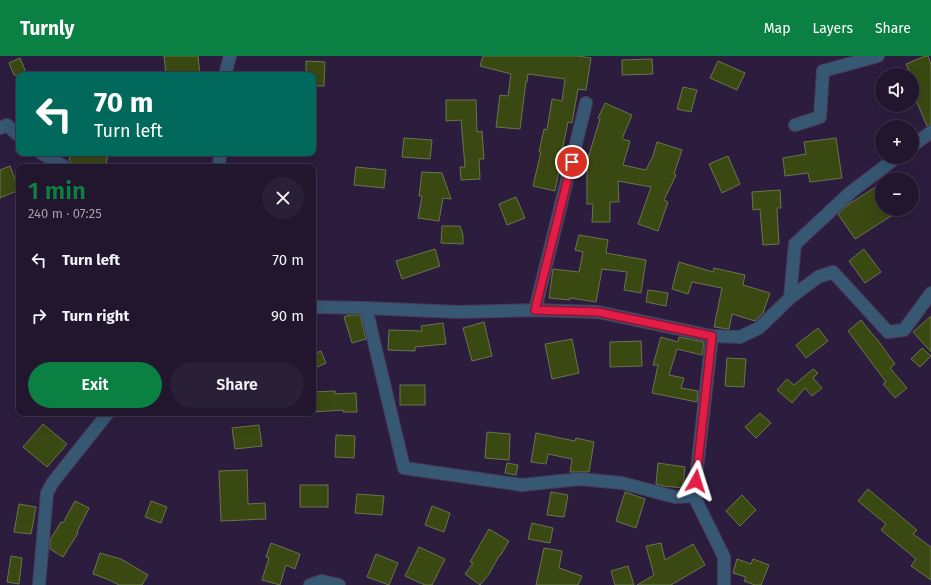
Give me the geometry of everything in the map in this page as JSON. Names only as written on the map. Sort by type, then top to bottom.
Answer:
[{"type":"street","points":[[226,72],[230,56]]},
{"type":"street","points":[[795,125],[820,117],[823,71],[878,56]]},
{"type":"street","points":[[535,310],[586,103]]},
{"type":"street","points":[[0,128],[7,124],[16,133]]},
{"type":"street","points":[[919,141],[931,132]]},
{"type":"street","points":[[46,156],[60,164]]},
{"type":"street","points":[[790,298],[795,244],[850,192],[888,164]]},
{"type":"street","points":[[316,307],[457,312],[535,310],[598,312],[712,336],[740,337],[759,328],[790,298],[818,277],[834,272],[888,332],[904,330],[931,293]]},
{"type":"street","points":[[366,308],[404,468],[522,485],[580,479],[622,483],[675,497],[694,496]]},
{"type":"street","points":[[712,336],[694,496],[724,557],[724,585]]},
{"type":"street","points":[[39,585],[47,493],[53,482],[106,416]]},
{"type":"street","points":[[310,585],[322,580],[339,585]]},
{"type":"building","points":[[164,56],[198,56],[200,72],[166,72]]},
{"type":"building","points":[[483,56],[578,56],[591,58],[586,90],[578,89],[572,123],[568,122],[555,191],[533,186],[541,152],[539,152],[544,129],[547,130],[552,99],[562,101],[565,79],[528,74],[520,129],[496,127],[500,95],[508,96],[511,74],[480,66]]},
{"type":"building","points":[[928,56],[931,65],[931,125],[927,126],[919,107],[919,68],[908,68],[906,64]]},
{"type":"building","points":[[20,58],[26,72],[16,72],[16,75],[14,75],[9,63]]},
{"type":"building","points":[[652,59],[653,74],[622,75],[622,60]]},
{"type":"building","points":[[306,61],[325,62],[324,86],[316,86],[316,72],[306,72]]},
{"type":"building","points":[[718,61],[745,73],[737,90],[710,78]]},
{"type":"building","points":[[683,87],[697,90],[691,112],[677,109]]},
{"type":"building","points":[[446,100],[476,100],[477,132],[482,131],[484,159],[479,159],[480,179],[461,180],[460,167],[465,167],[461,120],[446,121]]},
{"type":"building","points":[[605,103],[632,115],[622,139],[630,141],[623,165],[646,170],[653,156],[657,142],[682,150],[674,174],[676,175],[664,200],[668,202],[658,231],[638,224],[651,187],[618,181],[619,202],[610,202],[610,222],[592,222],[593,204],[587,204],[587,168],[585,168],[600,119],[598,118]]},
{"type":"building","points":[[404,138],[432,140],[430,159],[402,157]]},
{"type":"building","points":[[836,138],[842,178],[810,182],[808,173],[785,176],[783,158],[806,154],[804,142]]},
{"type":"building","points":[[71,156],[108,156],[106,164],[74,164],[69,160]]},
{"type":"building","points":[[728,156],[740,184],[722,193],[709,164]]},
{"type":"building","points":[[10,166],[16,182],[16,191],[0,198],[0,170]]},
{"type":"building","points":[[356,167],[386,170],[384,188],[354,185]]},
{"type":"building","points":[[422,172],[442,173],[451,199],[443,198],[439,221],[418,218],[422,196],[419,196]]},
{"type":"building","points":[[875,187],[875,216],[891,216],[855,239],[838,214],[849,204]]},
{"type":"building","points":[[780,190],[781,208],[777,208],[779,244],[763,245],[760,209],[753,210],[752,192]]},
{"type":"building","points":[[516,197],[525,218],[507,225],[499,204]]},
{"type":"building","points":[[442,226],[460,226],[463,235],[463,244],[441,243]]},
{"type":"building","points":[[579,235],[608,240],[606,253],[646,260],[641,293],[624,290],[627,272],[602,269],[596,302],[570,298],[570,300],[549,298],[553,269],[579,272],[583,252],[575,250]]},
{"type":"building","points":[[435,249],[440,266],[402,279],[396,261]]},
{"type":"building","points":[[864,249],[881,272],[865,283],[849,261]]},
{"type":"building","points":[[679,262],[713,272],[714,268],[745,275],[743,285],[770,293],[763,313],[755,321],[732,314],[729,329],[714,327],[722,288],[692,282],[688,294],[672,289]]},
{"type":"building","points":[[648,290],[668,293],[666,306],[646,302]]},
{"type":"building","points":[[350,315],[360,315],[366,339],[352,343],[344,317]]},
{"type":"building","points":[[931,316],[931,352],[913,332]]},
{"type":"building","points":[[861,320],[895,364],[890,368],[907,388],[895,398],[883,384],[886,382],[848,331]]},
{"type":"building","points":[[484,322],[492,356],[472,361],[463,328]]},
{"type":"building","points":[[443,323],[446,344],[415,347],[415,351],[388,350],[389,330],[422,331],[421,326]]},
{"type":"building","points":[[818,328],[828,341],[806,358],[796,345]]},
{"type":"building","points":[[661,337],[678,342],[679,337],[704,342],[702,355],[677,349],[669,375],[684,378],[681,388],[698,391],[697,402],[652,393],[658,365],[653,365]]},
{"type":"building","points":[[572,339],[579,373],[552,379],[545,344]]},
{"type":"building","points":[[641,341],[642,366],[610,367],[610,342]]},
{"type":"building","points":[[922,348],[931,356],[920,367],[911,359]]},
{"type":"building","points":[[321,351],[326,363],[316,368],[316,353]]},
{"type":"building","points":[[727,358],[746,359],[744,387],[725,386]]},
{"type":"building","points":[[813,369],[818,373],[813,378],[822,388],[812,396],[805,388],[792,403],[777,390],[787,379],[794,385]]},
{"type":"building","points":[[400,385],[425,385],[425,405],[400,405]]},
{"type":"building","points":[[335,391],[335,394],[356,393],[357,412],[343,412],[343,410],[316,412],[316,392]]},
{"type":"building","points":[[760,413],[771,423],[756,438],[745,427]]},
{"type":"building","points":[[43,424],[67,444],[47,467],[23,447]]},
{"type":"building","points":[[259,425],[262,446],[235,449],[232,428]]},
{"type":"building","points":[[487,432],[510,434],[509,460],[485,458]]},
{"type":"building","points":[[536,433],[575,441],[576,438],[594,442],[589,472],[570,472],[572,459],[548,454],[546,464],[531,462]]},
{"type":"building","points":[[336,435],[355,436],[354,458],[335,457]]},
{"type":"building","points":[[507,463],[518,465],[516,475],[505,473]]},
{"type":"building","points":[[658,463],[685,467],[683,488],[656,484]]},
{"type":"building","points":[[247,470],[248,504],[265,503],[266,519],[221,521],[219,471]]},
{"type":"building","points":[[300,485],[328,485],[328,507],[300,507]]},
{"type":"building","points":[[868,489],[917,530],[913,534],[931,547],[931,580],[911,566],[916,559],[881,530],[886,524],[858,501]]},
{"type":"building","points":[[551,492],[568,495],[564,517],[547,515]]},
{"type":"building","points":[[625,492],[645,499],[636,528],[616,521]]},
{"type":"building","points":[[357,494],[384,496],[382,515],[355,513]]},
{"type":"building","points":[[742,495],[756,510],[740,526],[726,511]]},
{"type":"building","points":[[75,501],[89,508],[77,532],[78,533],[63,557],[50,549],[50,540],[61,522],[63,523]]},
{"type":"building","points":[[151,501],[167,507],[161,523],[145,517]]},
{"type":"building","points":[[19,504],[36,507],[31,534],[14,532]]},
{"type":"building","points":[[432,506],[450,513],[444,532],[425,525]]},
{"type":"building","points":[[532,523],[553,528],[550,543],[528,539]]},
{"type":"building","points":[[489,529],[509,541],[489,574],[480,585],[465,574],[473,563],[470,562]]},
{"type":"building","points":[[271,543],[300,554],[295,569],[286,565],[280,585],[262,580],[269,558],[266,557]]},
{"type":"building","points":[[661,543],[665,560],[693,544],[705,565],[671,585],[637,585],[654,575],[646,546]]},
{"type":"building","points":[[419,547],[445,559],[432,585],[425,585],[405,576]]},
{"type":"building","points":[[544,548],[562,551],[559,568],[582,576],[578,585],[536,585]]},
{"type":"building","points":[[100,553],[121,559],[148,575],[142,585],[119,585],[93,574]]},
{"type":"building","points":[[376,554],[398,563],[389,585],[367,577]]},
{"type":"building","points":[[11,556],[22,558],[19,584],[7,582]]},
{"type":"building","points":[[737,559],[751,564],[753,559],[769,565],[761,585],[755,585],[744,581],[746,577],[733,573]]},
{"type":"building","points":[[628,566],[634,585],[615,585],[611,571]]},
{"type":"route","points":[[572,162],[535,310],[598,312],[712,336],[696,481]]}]
